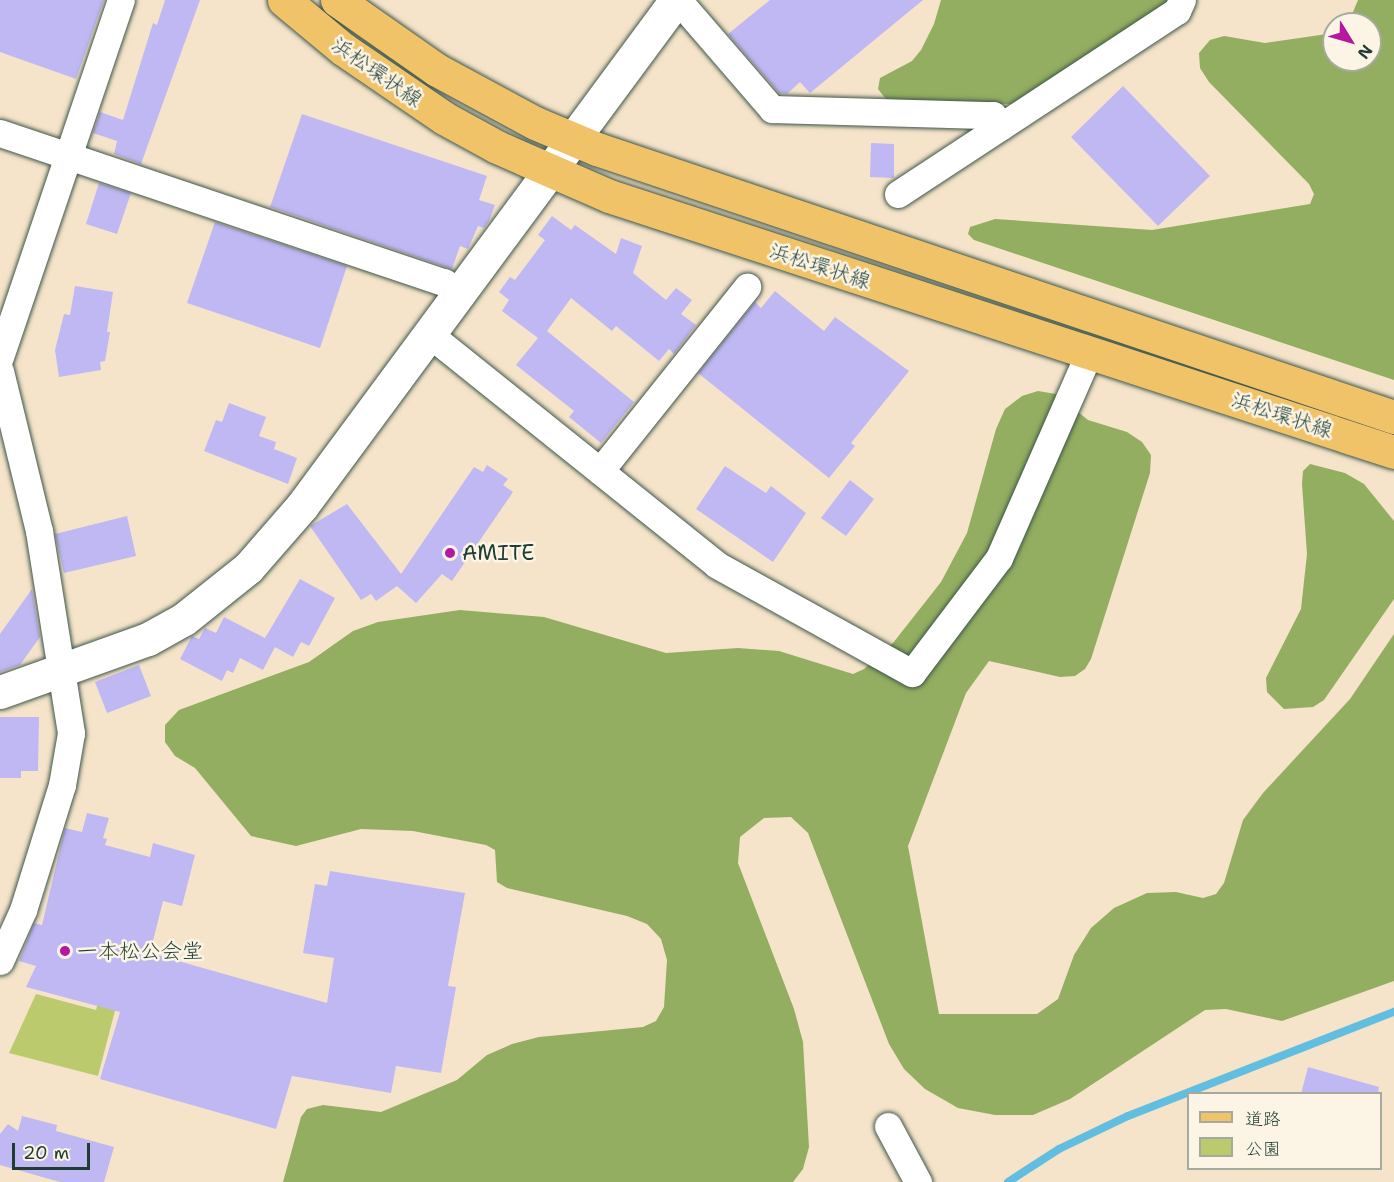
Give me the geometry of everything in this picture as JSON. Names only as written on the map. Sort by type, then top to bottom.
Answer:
[{"type":"main road","name":"浜松環状線","points":[[284,0],[392,85],[479,137],[609,196],[845,275],[1090,351],[1394,452]]},
{"type":"main road","name":"浜松環状線","points":[[338,0],[437,70],[488,100],[574,139],[1394,417]]},
{"type":"street","points":[[0,357],[121,0]]},
{"type":"street","points":[[0,692],[63,672],[157,634],[218,595],[248,568],[277,538],[677,0],[772,109],[993,115],[1001,127]]},
{"type":"street","points":[[898,194],[1177,11],[1182,0]]},
{"type":"street","points":[[0,133],[444,282],[459,293]]},
{"type":"street","points":[[600,471],[747,287]]},
{"type":"street","points":[[429,334],[717,564],[912,673],[999,558],[1090,351]]},
{"type":"street","points":[[0,371],[39,531],[71,733],[69,760],[24,910],[0,961]]},
{"type":"street","points":[[888,1126],[918,1182]]},
{"type":"green space","points":[[941,0],[1170,0],[1014,104],[897,103],[885,98],[878,89],[880,78],[912,61],[921,50],[934,24]]},
{"type":"green space","points":[[1358,0],[1394,0],[1394,380],[974,240],[968,234],[970,227],[995,219],[1152,230],[1310,204],[1314,194],[1309,184],[1209,82],[1200,68],[1199,53],[1210,40],[1224,36],[1265,43],[1322,35],[1322,72],[1382,72],[1382,12],[1353,12]]},
{"type":"green space","points":[[1038,391],[1056,394],[1088,420],[1127,432],[1142,442],[1151,455],[1150,473],[1091,659],[1085,669],[1075,676],[1060,677],[989,661],[966,693],[908,846],[939,1014],[1037,1014],[1058,999],[1074,955],[1091,928],[1114,908],[1147,893],[1176,892],[1203,898],[1216,894],[1224,883],[1243,820],[1263,793],[1350,699],[1394,634],[1394,981],[1282,1021],[1226,1009],[1205,1010],[1070,1099],[1033,1115],[995,1115],[958,1108],[925,1089],[904,1069],[889,1044],[808,833],[791,817],[764,818],[740,837],[738,863],[794,1009],[803,1042],[809,1147],[803,1169],[793,1182],[283,1182],[301,1117],[307,1109],[323,1105],[381,1112],[457,1080],[487,1055],[512,1044],[539,1037],[643,1027],[656,1021],[664,1007],[667,960],[661,939],[647,924],[627,916],[507,888],[497,882],[495,850],[486,845],[413,831],[361,829],[296,846],[251,836],[195,768],[175,756],[165,742],[165,725],[179,710],[309,662],[353,631],[378,622],[460,610],[544,617],[666,653],[738,648],[779,651],[853,674],[864,669],[893,643],[941,582],[967,533],[996,429],[1005,409],[1022,396]]},
{"type":"green space","points":[[1310,464],[1345,473],[1364,484],[1394,521],[1394,599],[1324,700],[1313,707],[1284,709],[1267,692],[1266,678],[1301,609],[1307,554],[1302,484],[1303,471]]},
{"type":"green space","points":[[36,994],[96,1010],[100,995],[118,999],[98,1076],[9,1053]]},
{"type":"building","points":[[0,0],[104,0],[76,79],[0,52]]},
{"type":"building","points":[[165,0],[200,0],[141,164],[114,154],[117,141],[93,133],[100,112],[123,120],[153,23],[157,25]]},
{"type":"building","points":[[770,0],[923,0],[810,93],[800,82],[787,94],[779,93],[728,34]]},
{"type":"building","points":[[1123,86],[1210,176],[1158,226],[1071,137]]},
{"type":"building","points":[[302,114],[487,176],[479,200],[495,205],[489,221],[484,228],[478,226],[468,249],[460,246],[452,269],[270,207]]},
{"type":"building","points":[[871,143],[894,144],[894,178],[870,177]]},
{"type":"building","points":[[99,183],[131,193],[117,234],[86,224]]},
{"type":"building","points":[[552,216],[571,230],[575,225],[616,254],[621,238],[642,246],[633,273],[666,300],[676,288],[692,300],[681,314],[696,325],[674,354],[669,349],[659,361],[616,326],[612,331],[571,298],[547,331],[634,402],[601,443],[569,417],[574,411],[516,365],[538,338],[502,311],[509,300],[499,292],[510,277],[515,280],[545,240],[538,235]]},
{"type":"building","points":[[215,222],[347,266],[320,348],[187,303]]},
{"type":"building","points":[[75,286],[113,292],[105,361],[100,362],[101,370],[59,377],[55,350],[64,314],[70,315]]},
{"type":"building","points":[[775,291],[824,331],[835,317],[909,371],[851,443],[855,446],[829,478],[698,373],[755,302],[761,308]]},
{"type":"building","points":[[229,403],[266,417],[259,436],[276,442],[274,449],[297,458],[288,484],[204,451],[216,420],[222,422]]},
{"type":"building","points":[[487,465],[508,479],[503,485],[513,492],[452,581],[442,574],[416,603],[397,586],[376,601],[371,594],[361,600],[310,526],[347,504],[401,574],[474,467],[483,472]]},
{"type":"building","points":[[725,466],[766,493],[771,486],[806,513],[773,562],[696,509]]},
{"type":"building","points":[[850,480],[874,499],[846,536],[821,518]]},
{"type":"building","points":[[127,516],[136,556],[64,573],[55,534]]},
{"type":"building","points":[[300,579],[335,598],[309,646],[301,642],[293,657],[275,647],[263,670],[240,658],[233,673],[227,670],[222,681],[180,659],[192,636],[199,639],[205,628],[216,633],[224,617],[265,638]]},
{"type":"building","points":[[32,589],[40,637],[20,665],[0,672],[0,634]]},
{"type":"building","points":[[139,665],[151,696],[107,713],[95,682]]},
{"type":"building","points":[[0,717],[39,717],[38,771],[21,771],[21,778],[0,778]]},
{"type":"building","points":[[87,813],[109,818],[103,838],[107,839],[105,845],[150,857],[153,843],[195,855],[182,906],[163,901],[150,953],[327,1003],[334,958],[303,953],[315,884],[327,886],[330,871],[465,893],[448,986],[456,987],[441,1073],[396,1066],[391,1093],[292,1076],[276,1129],[100,1079],[120,1012],[26,987],[36,966],[19,961],[34,923],[42,925],[65,828],[82,832]]},
{"type":"building","points":[[1308,1067],[1379,1087],[1378,1092],[1302,1092]]},
{"type":"building","points":[[22,1116],[57,1125],[56,1131],[114,1147],[104,1182],[60,1182],[0,1165],[0,1134],[8,1124],[18,1131]]},
{"type":"waterway","points":[[1189,1092],[1394,1012]]},
{"type":"waterway","points":[[1008,1182],[1059,1149],[1128,1116],[1187,1093]]},
{"type":"place","name":"AMITE","points":[[450,553]]},
{"type":"place","name":"一本松公会堂","points":[[65,951]]}]
